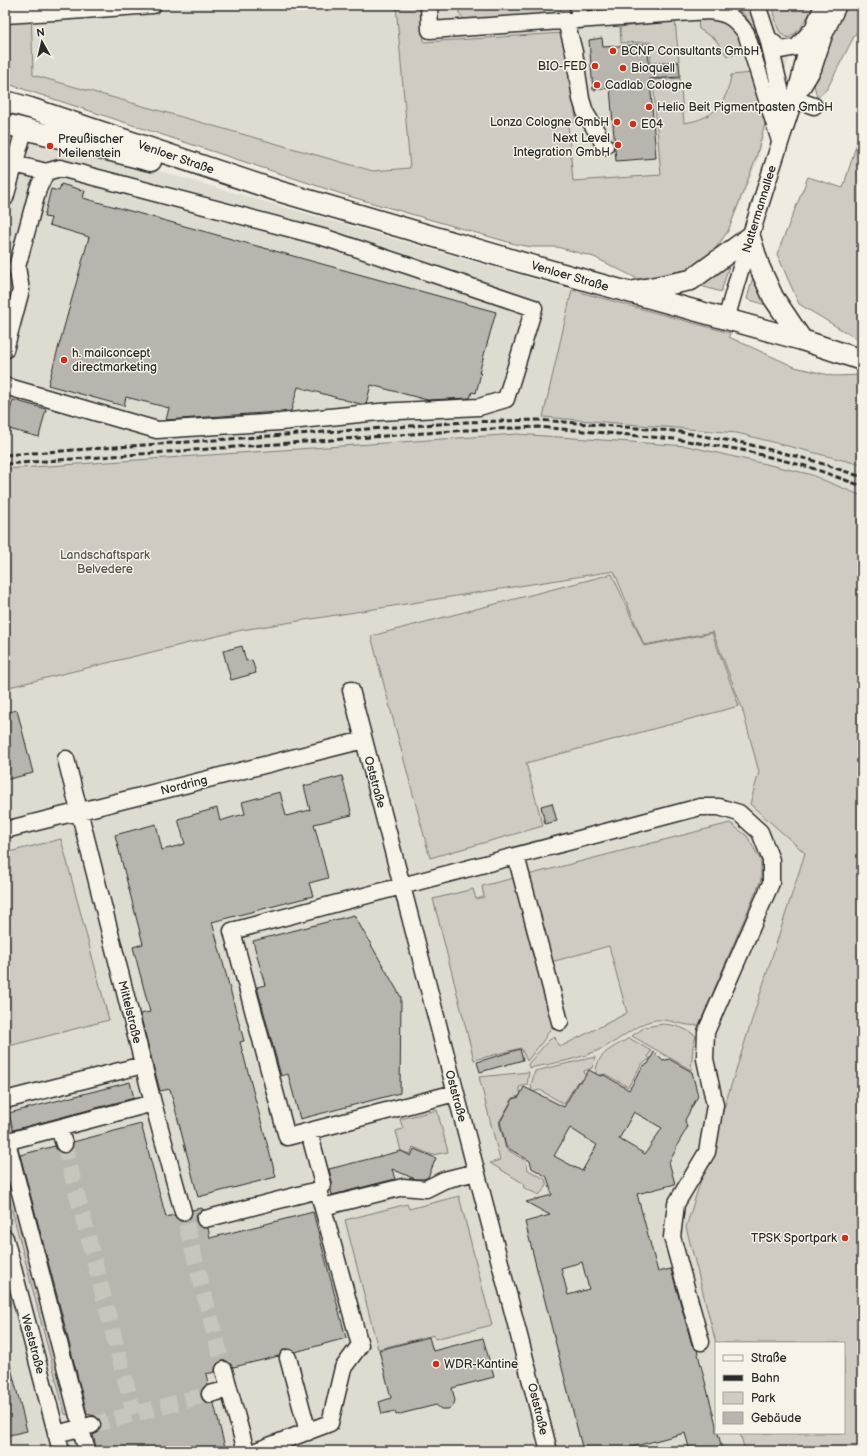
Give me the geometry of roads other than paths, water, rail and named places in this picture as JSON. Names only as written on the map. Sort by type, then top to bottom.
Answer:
[{"type":"main road","name":"Venloer Straße","points":[[5,101],[278,191],[726,320],[802,340],[862,360]]},
{"type":"main road","points":[[24,130],[30,108]]},
{"type":"main road","name":"Venloer Straße","points":[[5,124],[24,130],[278,191]]},
{"type":"main road","points":[[629,292],[691,280],[750,237],[759,266],[773,297],[802,340]]},
{"type":"street","points":[[41,5],[56,12]]},
{"type":"street","points":[[5,16],[153,5]]},
{"type":"street","points":[[429,5],[430,30],[575,16],[707,8],[724,13],[736,20],[746,33],[780,141]]},
{"type":"street","points":[[757,5],[768,38],[787,118]]},
{"type":"street","name":"Nattermannallee","points":[[726,320],[750,237],[794,98],[812,31],[824,5]]},
{"type":"street","name":"Nattermannallee","points":[[794,98],[806,84],[824,35],[838,5]]},
{"type":"street","points":[[575,16],[574,52],[581,99],[584,112],[605,146]]},
{"type":"street","points":[[768,38],[781,50],[797,47],[812,31]]},
{"type":"street","points":[[794,98],[814,106]]},
{"type":"street","points":[[5,198],[24,130]]},
{"type":"street","points":[[5,386],[157,430],[280,422],[379,412],[479,407],[506,399],[534,308],[326,238],[60,168],[46,172],[15,164]]},
{"type":"street","points":[[5,350],[21,290],[11,266],[38,189],[46,172]]},
{"type":"street","name":"Oststraße","points":[[351,690],[548,1451]]},
{"type":"street","name":"Nordring","points":[[5,830],[364,740]]},
{"type":"street","name":"Mittelstraße","points":[[66,759],[143,1065],[182,1212]]},
{"type":"street","points":[[455,1093],[287,1137],[232,930],[700,807],[718,807],[739,813],[760,832],[771,860],[771,883],[706,1032],[705,1059],[715,1105],[707,1152],[676,1204],[672,1237],[701,1342]]},
{"type":"street","points":[[516,856],[560,1022]]},
{"type":"street","points":[[5,1100],[143,1065]]},
{"type":"street","points":[[78,1416],[6,1142],[153,1103]]},
{"type":"street","points":[[59,1128],[64,1144]]},
{"type":"street","points":[[206,1219],[318,1190],[323,1184],[309,1132]]},
{"type":"street","points":[[323,1207],[403,1187],[426,1189],[444,1180],[476,1172]]},
{"type":"street","points":[[256,1451],[330,1423],[343,1368],[360,1345],[318,1190]]},
{"type":"street","name":"Weststraße","points":[[5,1238],[12,1293],[61,1451]]},
{"type":"street","points":[[288,1358],[308,1432]]},
{"type":"street","points":[[224,1370],[246,1451]]},
{"type":"street","points":[[210,1394],[230,1389]]},
{"type":"street","points":[[56,1434],[87,1438]]},
{"type":"tunnel","points":[[64,1144],[134,1414]]},
{"type":"tunnel","points":[[186,1224],[224,1370]]},
{"type":"tunnel","points":[[92,1425],[210,1394]]},
{"type":"railway","points":[[5,455],[466,422],[539,420],[674,431],[743,443],[811,460],[862,477]]},
{"type":"railway","points":[[5,464],[466,430],[539,427],[674,439],[742,450],[809,467],[862,486]]},
{"type":"place","name":"BCNP Consultants GmbH","points":[[613,51]]},
{"type":"place","name":"BIO-FED","points":[[595,66]]},
{"type":"place","name":"Bioquell","points":[[623,68]]},
{"type":"place","name":"Cadlab Cologne","points":[[597,85]]},
{"type":"place","name":"Helio Beit Pigmentpasten GmbH","points":[[649,107]]},
{"type":"place","name":"Lonza Cologne GmbH","points":[[617,122]]},
{"type":"place","name":"E04","points":[[633,124]]},
{"type":"place","name":"Next Level Integration GmbH","points":[[618,145]]},
{"type":"place","name":"Preußischer Meilenstein","points":[[50,146]]},
{"type":"place","name":"h. mailconcept directmarketing","points":[[64,360]]},
{"type":"place","name":"TPSK Sportpark","points":[[845,1238]]},
{"type":"place","name":"WDR-Kantine","points":[[436,1364]]},
{"type":"park label","name":"Landschaftspark Belvedere","points":[[105,562]]}]
